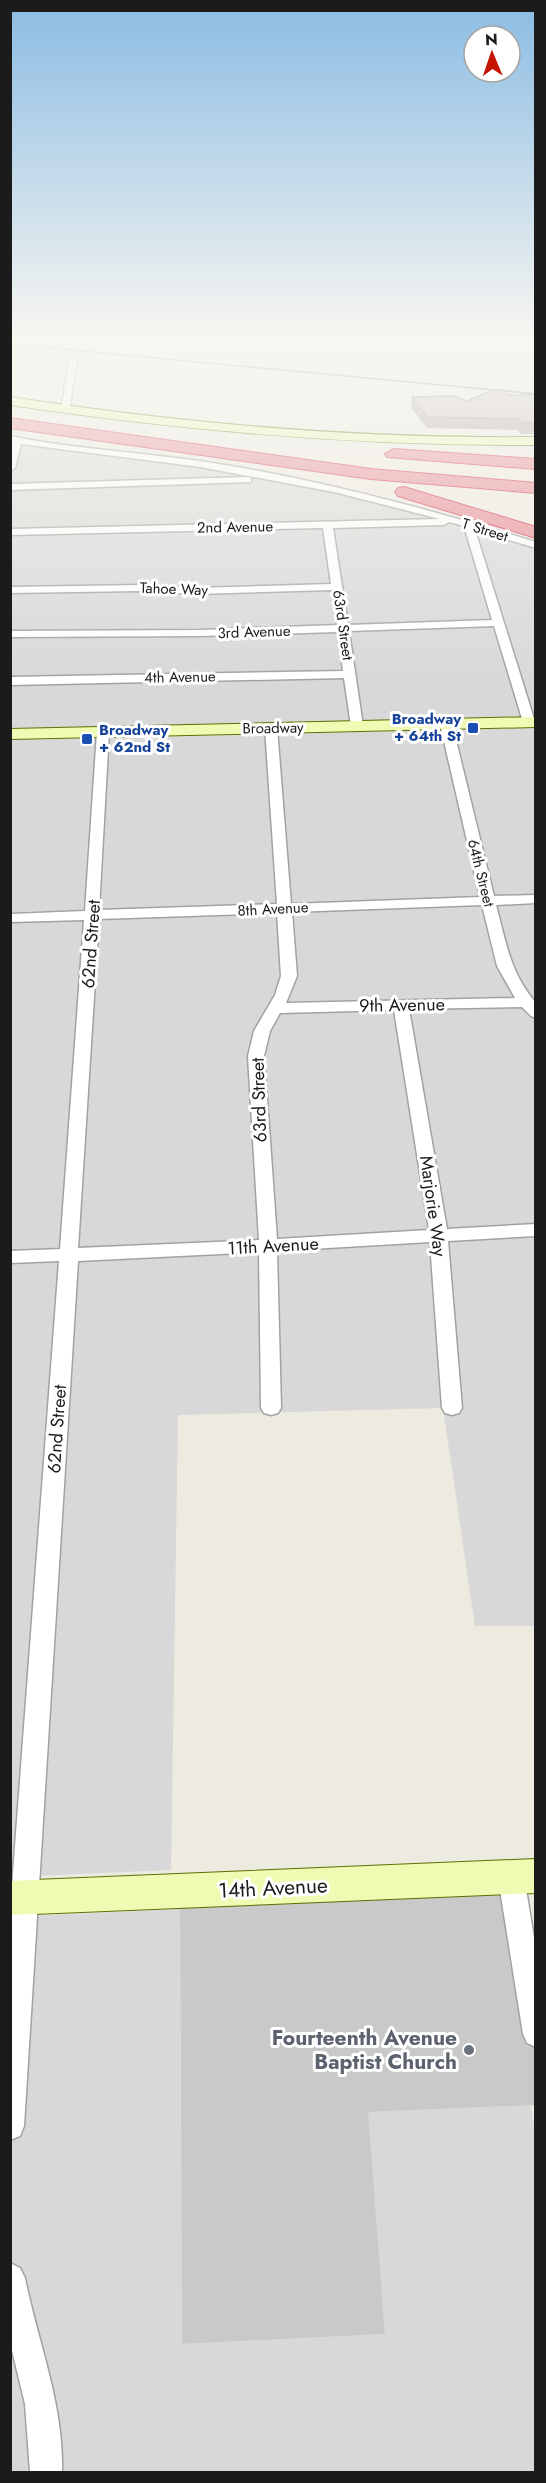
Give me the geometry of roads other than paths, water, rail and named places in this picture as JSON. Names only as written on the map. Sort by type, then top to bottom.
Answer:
[{"type":"highway","points":[[208,454],[401,491],[536,533]]},
{"type":"highway","points":[[226,454],[371,474],[536,488]]},
{"type":"highway","points":[[298,454],[536,477]]},
{"type":"highway","points":[[405,454],[536,464]]},
{"type":"street","name":"T Street","points":[[122,454],[200,464],[368,496],[536,545]]},
{"type":"street","points":[[200,464],[201,483]]},
{"type":"street","points":[[10,487],[248,480]]},
{"type":"street","points":[[297,482],[300,498]]},
{"type":"street","points":[[464,523],[532,722]]},
{"type":"street","name":"2nd Avenue","points":[[10,532],[464,523]]},
{"type":"street","name":"63rd Street","points":[[328,525],[357,726]]},
{"type":"street","name":"Tahoe Way","points":[[10,590],[140,588],[196,591],[337,587]]},
{"type":"street","name":"3rd Avenue","points":[[10,634],[200,633],[498,623]]},
{"type":"street","name":"4th Avenue","points":[[10,681],[350,674]]},
{"type":"street","name":"Broadway","points":[[10,734],[532,722]]},
{"type":"street","name":"64th Street","points":[[446,724],[504,966],[509,978],[531,1007]]},
{"type":"street","name":"63rd Street","points":[[271,728],[289,976],[287,988],[259,1038],[256,1056],[268,1246],[271,1408]]},
{"type":"street","name":"62nd Street","points":[[10,2126],[17,1897],[70,1255],[104,732]]},
{"type":"street","name":"8th Avenue","points":[[10,918],[536,899]]},
{"type":"street","name":"9th Avenue","points":[[277,1008],[401,1005],[531,1007]]},
{"type":"street","name":"Marjorie Way","points":[[401,1005],[439,1237],[452,1408]]},
{"type":"street","name":"11th Avenue","points":[[10,1257],[268,1246],[536,1230]]},
{"type":"street","points":[[523,1876],[536,2034]]},
{"type":"street","name":"14th Avenue","points":[[17,1897],[523,1876]]},
{"type":"street","points":[[10,2278],[16,2314],[39,2395],[46,2447],[46,2472]]},
{"type":"place","name":"Broadway + 64th St","points":[[473,728]]},
{"type":"place","name":"Broadway + 62nd St","points":[[87,739]]},
{"type":"place","name":"Fourteenth Avenue Baptist Church","points":[[469,2050]]}]
